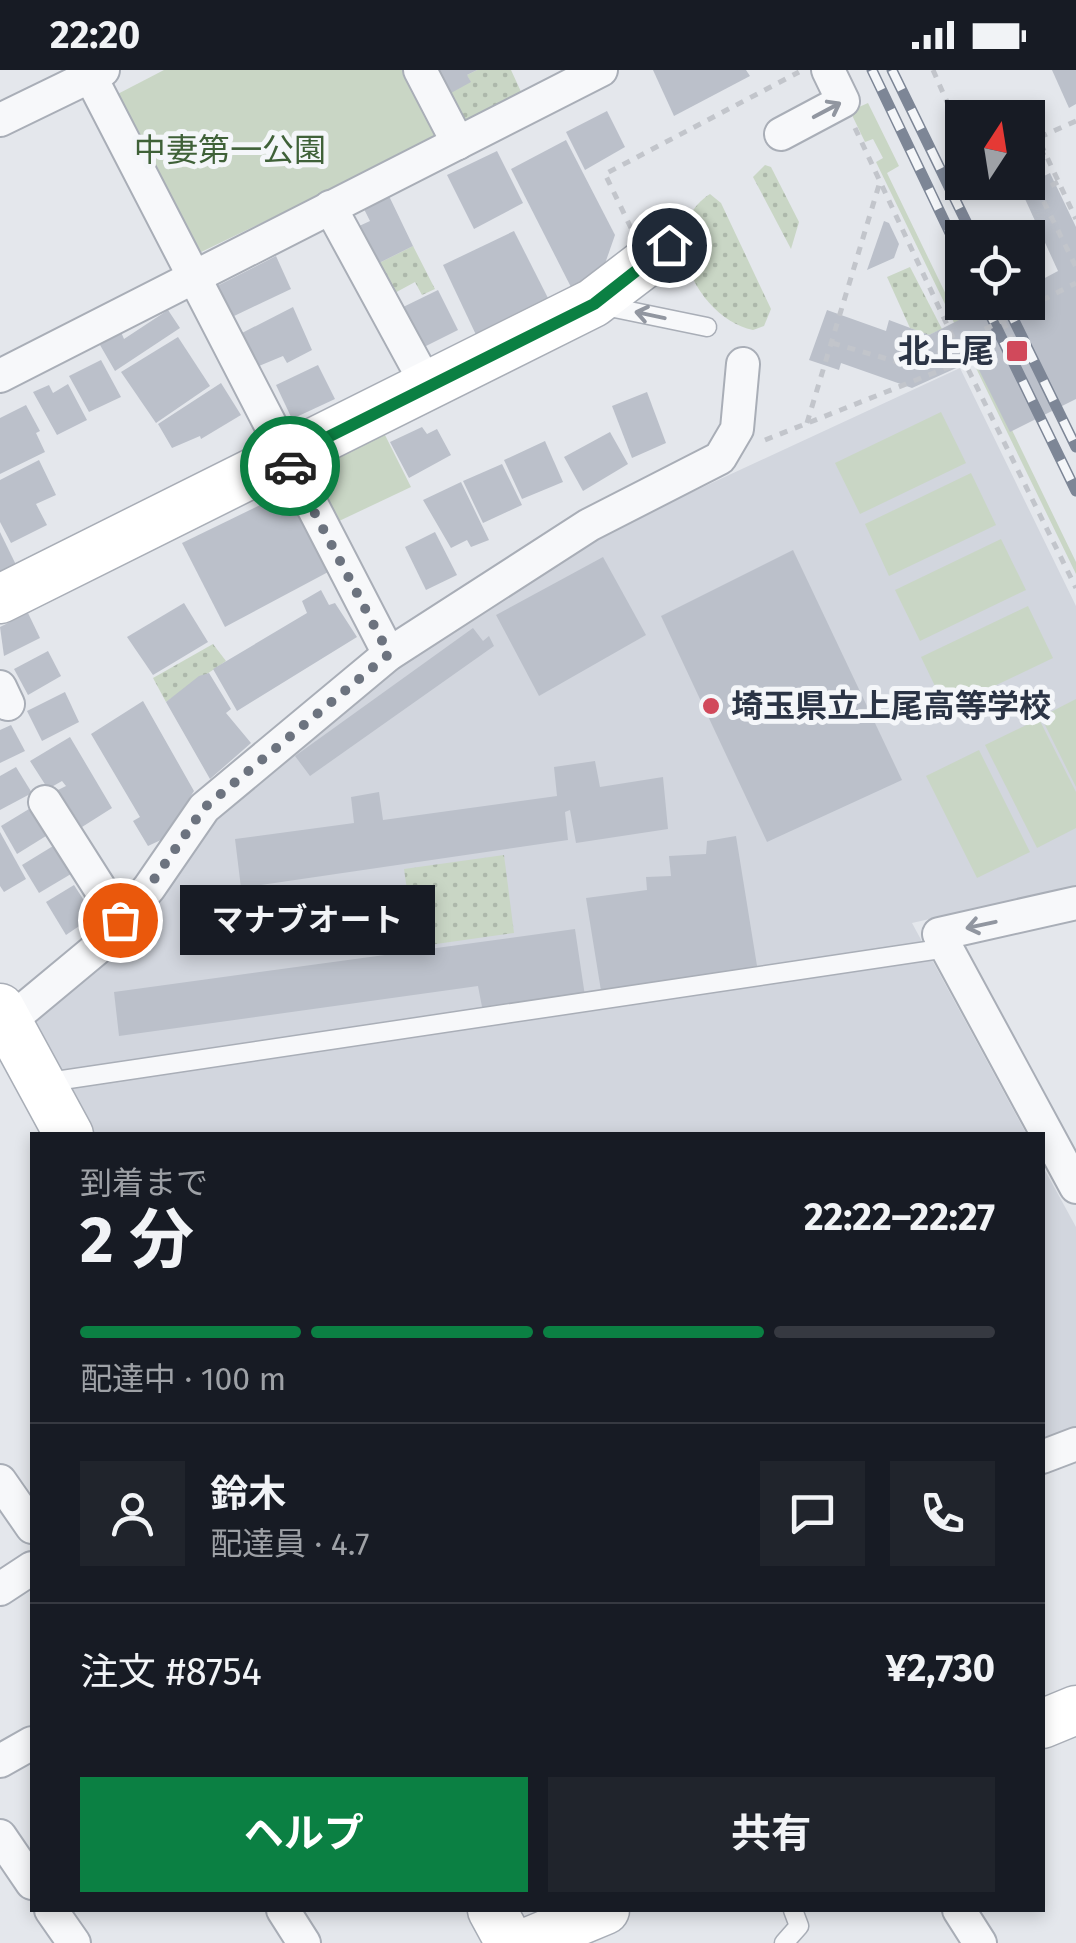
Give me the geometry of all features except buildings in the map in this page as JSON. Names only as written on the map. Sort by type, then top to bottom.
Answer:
[{"type":"street","points":[[420,70],[458,143]]},
{"type":"street","points":[[781,134],[843,101],[828,70]]},
{"type":"street","points":[[0,120],[93,72],[389,654]]},
{"type":"street","points":[[0,376],[588,73]]},
{"type":"street","points":[[330,207],[428,387]]},
{"type":"street","points":[[0,598],[594,304],[647,244]]},
{"type":"street","points":[[68,1132],[3,1020],[95,950],[148,888],[204,808],[389,654],[590,525],[720,458],[737,429],[743,364]]},
{"type":"street","points":[[45,802],[120,920]]},
{"type":"street","points":[[1076,904],[939,934],[1076,1187]]},
{"type":"street","points":[[1045,1456],[1076,1444]]},
{"type":"street","points":[[0,1481],[30,1524]]},
{"type":"street","points":[[0,1590],[30,1569]]},
{"type":"street","points":[[1045,1723],[1076,1710]]},
{"type":"street","points":[[0,1761],[30,1743]]},
{"type":"street","points":[[0,1836],[30,1880]]},
{"type":"street","points":[[52,1912],[74,1943]]},
{"type":"street","points":[[285,1912],[304,1943]]},
{"type":"street","points":[[493,1912],[510,1943]]},
{"type":"street","points":[[526,1943],[600,1912]]},
{"type":"street","points":[[960,1912],[980,1943]]},
{"type":"lane","points":[[594,304],[708,327]]},
{"type":"lane","points":[[41,1083],[947,948]]},
{"type":"lane","points":[[784,1943],[799,1926],[794,1912]]},
{"type":"path","points":[[647,244],[630,228],[605,174],[802,70]]},
{"type":"path","points":[[933,70],[946,100]]},
{"type":"path","points":[[843,101],[964,361],[1076,588]]},
{"type":"path","points":[[1045,135],[1076,121]]},
{"type":"path","points":[[1045,152],[1076,219]]},
{"type":"path","points":[[807,423],[880,182]]},
{"type":"path","points":[[1058,182],[1039,192],[1076,267]]},
{"type":"path","points":[[831,342],[912,366],[1076,284]]},
{"type":"path","points":[[1003,321],[1018,352]]},
{"type":"path","points":[[720,458],[964,361]]},
{"type":"shaded area","name":"埼玉県立上尾高等学校","points":[[960,368],[1076,606],[1076,886],[912,923],[1025,1132],[87,1132],[31,1016],[209,822],[275,757],[415,654],[591,539]]},
{"type":"shaded area","points":[[1045,1170],[1076,1227],[1076,1427],[1045,1440]]},
{"type":"green space","name":"中妻第一公園","points":[[164,70],[402,70],[437,138],[195,255],[110,98]]},
{"type":"green space","points":[[477,70],[511,70],[523,96],[467,124],[439,87],[470,81],[467,75]]},
{"type":"green space","points":[[868,103],[899,166],[887,173],[945,292],[945,304],[876,162],[883,158],[873,139],[865,142],[850,111]]},
{"type":"green space","points":[[765,165],[771,167],[799,222],[791,249],[753,177]]},
{"type":"green space","points":[[710,194],[721,203],[771,309],[764,326],[753,330],[733,323],[715,309],[690,272],[684,250],[685,229],[693,210]]},
{"type":"green space","points":[[413,246],[435,289],[422,295],[415,282],[391,295],[375,265]]},
{"type":"green space","points":[[910,267],[942,329],[929,335],[910,328],[887,277]]},
{"type":"green space","points":[[953,320],[958,320],[1076,562],[1076,574]]},
{"type":"green space","points":[[941,412],[966,463],[860,514],[835,463]]},
{"type":"green space","points":[[383,431],[411,487],[337,522],[309,470]]},
{"type":"green space","points":[[971,473],[996,525],[889,576],[865,524]]},
{"type":"green space","points":[[1001,539],[1026,590],[920,641],[895,590]]},
{"type":"green space","points":[[1028,606],[1053,658],[946,709],[921,657]]},
{"type":"green space","points":[[213,644],[226,661],[166,702],[153,678]]},
{"type":"green space","points":[[1076,699],[1076,787],[1041,717]]},
{"type":"green space","points":[[1039,719],[1076,792],[1076,828],[1037,848],[985,745]]},
{"type":"green space","points":[[979,750],[1030,852],[977,878],[926,776]]},
{"type":"green space","points":[[504,855],[514,933],[415,947],[404,869]]},
{"type":"railway","points":[[872,70],[945,222]]},
{"type":"railway","points":[[892,70],[965,220]]},
{"type":"railway","points":[[993,320],[1076,491]]},
{"type":"railway","points":[[1014,320],[1076,447]]},
{"type":"way so far","points":[[120,920],[148,888],[204,808],[389,654],[290,466]]},
{"type":"place","name":"北上尾","points":[[1017,351]]},
{"type":"place","name":"埼玉県立上尾高等学校","points":[[711,706]]},
{"type":"place","name":"マナブオート","points":[[120,920]]},
{"type":"route","points":[[290,466],[286,458],[594,304],[669,245]]}]
